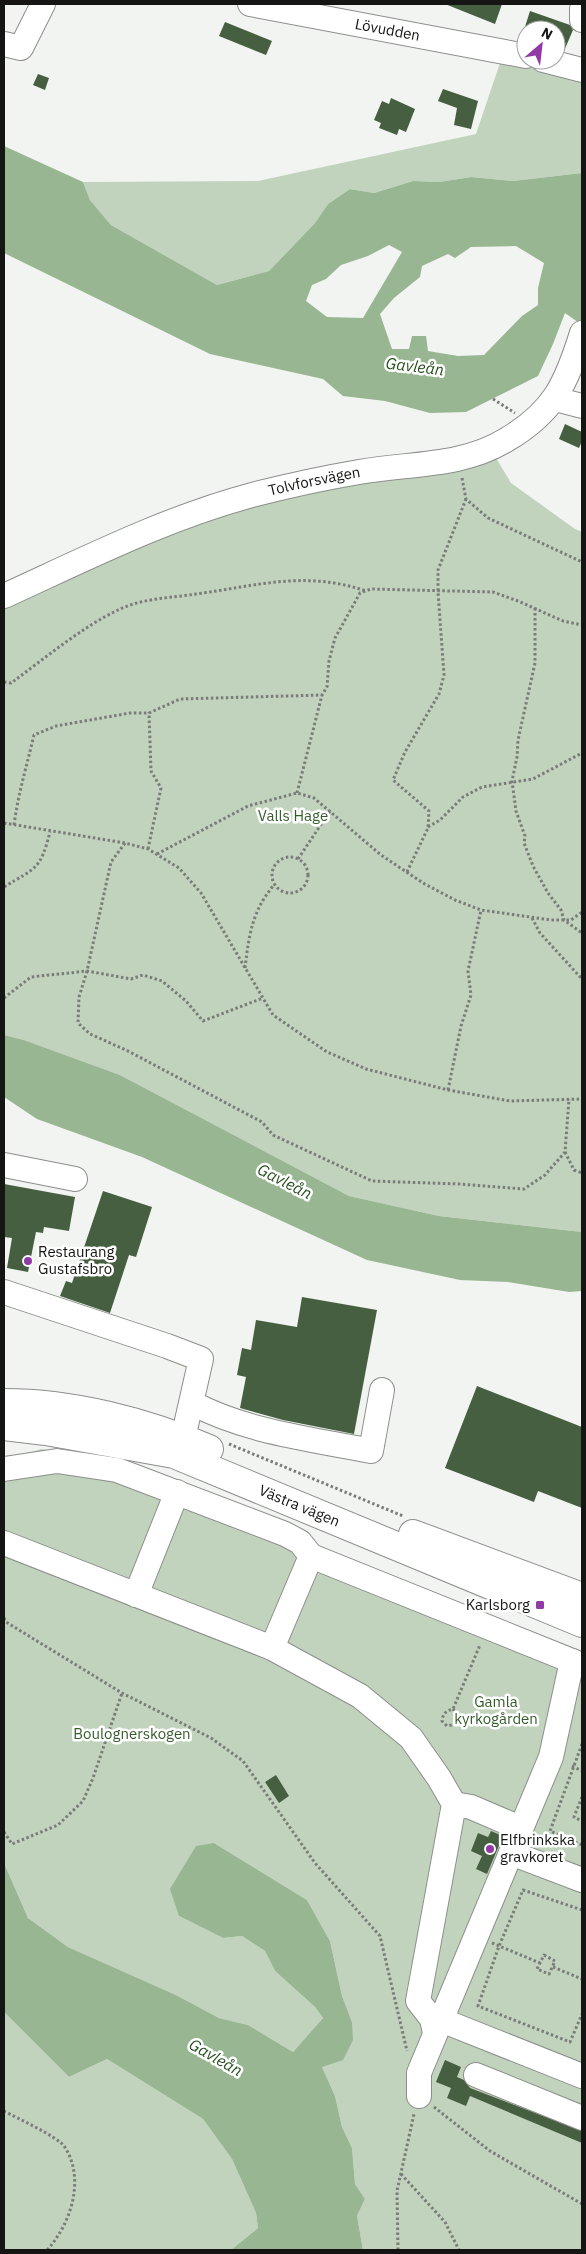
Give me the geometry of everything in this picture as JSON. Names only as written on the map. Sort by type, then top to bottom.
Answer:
[{"type":"main road","name":"Västra vägen","points":[[4,1403],[53,1407],[118,1418],[177,1446],[582,1623]]},
{"type":"main road","name":"Västra vägen","points":[[4,1426],[177,1446],[582,1597]]},
{"type":"street","points":[[4,44],[21,48],[43,4]]},
{"type":"street","name":"Lövudden","points":[[250,4],[516,54]]},
{"type":"street","points":[[582,9],[582,20]]},
{"type":"street","points":[[566,66],[582,70]]},
{"type":"street","name":"Tolvforsvägen","points":[[4,596],[158,526],[252,495],[359,472],[458,460],[505,441],[530,424],[555,399],[570,372],[582,333]]},
{"type":"street","points":[[555,399],[582,406]]},
{"type":"street","points":[[4,1165],[75,1180]]},
{"type":"street","points":[[4,1292],[201,1359],[186,1425],[177,1446]]},
{"type":"street","points":[[192,1403],[217,1416],[248,1426],[371,1452],[382,1390]]},
{"type":"street","points":[[4,1469],[57,1461],[117,1470],[285,1534],[300,1542],[312,1556],[577,1663],[551,1757],[420,2073],[419,2096]]},
{"type":"street","points":[[136,1595],[177,1492]]},
{"type":"street","points":[[4,1543],[272,1648],[360,1696],[411,1738],[439,1778],[454,1804],[418,2001],[438,2027],[582,2076]]},
{"type":"street","points":[[272,1648],[312,1556]]},
{"type":"street","points":[[454,1804],[471,1807],[520,1828]]},
{"type":"street","points":[[511,1853],[582,1880]]},
{"type":"street","points":[[476,2075],[582,2118]]},
{"type":"path","points":[[407,872],[428,828],[429,811],[393,780],[405,752],[438,694],[444,675],[438,570],[466,498],[458,460]]},
{"type":"path","points":[[466,498],[488,518],[582,562]]},
{"type":"path","points":[[4,682],[11,683],[118,610],[139,602],[255,583],[292,580],[348,585],[366,591]]},
{"type":"path","points":[[297,793],[322,695],[327,687],[329,661],[335,638],[360,593],[371,589],[493,592],[563,620],[582,624]]},
{"type":"path","points":[[535,608],[535,663],[518,740],[518,757],[512,781],[516,811],[526,836],[524,844],[533,866],[548,893],[561,910],[564,920],[582,933]]},
{"type":"path","points":[[14,825],[18,798],[27,770],[34,735],[56,726],[130,713],[149,713],[180,699],[322,695]]},
{"type":"path","points":[[148,850],[161,788],[151,771],[149,713]]},
{"type":"path","points":[[428,828],[440,820],[463,797],[482,788],[512,781],[534,779],[582,753]]},
{"type":"path","points":[[157,854],[248,806],[297,793],[314,798],[381,856],[455,900],[481,910],[532,918],[571,920],[582,912]]},
{"type":"path","points":[[298,859],[330,811]]},
{"type":"path","points":[[4,823],[125,843],[157,854],[179,868],[201,894],[273,1015],[327,1052],[366,1069],[448,1090],[510,1101],[582,1098]]},
{"type":"path","points":[[4,887],[39,865],[44,856],[50,832]]},
{"type":"path","points":[[125,843],[111,862],[87,971],[79,997],[78,1023],[90,1034],[262,1122],[273,1135],[372,1181],[459,1184],[524,1189],[545,1175],[565,1152]]},
{"type":"path","points":[[287,857],[298,859],[306,868],[307,880],[301,890],[295,893],[283,892],[274,885],[271,873],[276,862],[287,857]]},
{"type":"path","points":[[245,969],[249,938],[255,915],[262,899],[274,885]]},
{"type":"path","points":[[448,1090],[461,1026],[471,995],[468,971],[481,910]]},
{"type":"path","points":[[532,918],[540,933],[582,979]]},
{"type":"path","points":[[4,998],[31,977],[87,971],[130,979],[143,975],[162,980],[186,1000],[203,1022],[263,998]]},
{"type":"path","points":[[569,1099],[565,1152],[574,1170],[582,1173]]},
{"type":"path","points":[[5,1622],[122,1693],[211,1738],[243,1761],[315,1863],[380,1936],[409,2060]]},
{"type":"path","points":[[453,1709],[488,1628]]},
{"type":"path","points":[[4,1832],[12,1844],[58,1824],[83,1801],[93,1778],[122,1693]]},
{"type":"path","points":[[453,1709],[458,1716],[457,1721],[453,1725],[446,1726],[442,1721],[442,1716],[447,1710],[453,1709]]},
{"type":"path","points":[[582,1744],[550,1831],[582,1845]]},
{"type":"path","points":[[582,1797],[574,1817],[582,1821]]},
{"type":"path","points":[[582,1910],[524,1890],[499,1946],[478,2006],[570,2042],[582,2014]]},
{"type":"path","points":[[476,1937],[540,1962]]},
{"type":"path","points":[[544,1955],[556,1961],[550,1974],[538,1969],[540,1962],[544,1955]]},
{"type":"path","points":[[552,1968],[582,1979]]},
{"type":"path","points":[[398,2250],[397,2190],[409,2131],[419,2096],[490,2151],[582,2204]]},
{"type":"path","points":[[4,2111],[63,2145],[74,2169],[75,2193],[67,2219],[47,2250]]},
{"type":"path","points":[[401,2174],[445,2222],[459,2250]]},
{"type":"green space","points":[[502,57],[516,61],[516,70],[549,70],[582,79],[582,173],[513,181],[471,177],[439,182],[413,181],[374,193],[350,189],[328,204],[315,223],[269,271],[217,285],[111,225],[90,200],[83,182],[258,181],[476,134]]},
{"type":"green space","name":"Valls Hage","points":[[493,453],[511,483],[575,529],[582,532],[582,1232],[439,1216],[349,1196],[120,1075],[24,1040],[4,1035],[4,596],[158,527]]},
{"type":"green space","name":"Boulognerskogen","points":[[41,1449],[119,1463],[582,1653],[582,2250],[363,2250],[357,2216],[365,2199],[355,2184],[352,2148],[342,2127],[335,2096],[322,2067],[352,2022],[342,1996],[330,1941],[307,1900],[214,1843],[179,1916],[223,1938],[242,1936],[265,1951],[275,1971],[315,2007],[323,2018],[293,2052],[248,2025],[219,2018],[176,1995],[68,1947],[28,1918],[4,1863],[4,1461]]},
{"type":"green space","points":[[4,2012],[69,2077],[107,2059],[203,2119],[232,2159],[256,2213],[258,2228],[231,2250],[4,2250]]},
{"type":"water","name":"Gavleån","points":[[4,146],[83,182],[90,200],[111,225],[217,285],[269,271],[315,223],[328,204],[350,189],[374,193],[413,181],[439,182],[471,177],[513,181],[582,173],[582,325],[565,313],[538,376],[466,412],[430,413],[385,401],[343,396],[323,379],[210,354],[4,253]],"holes":[[[389,245],[402,252],[363,318],[327,317],[306,301],[312,285],[326,279],[341,265],[368,256]],[[516,246],[544,263],[538,288],[538,305],[522,316],[484,355],[458,356],[428,351],[426,336],[412,336],[409,349],[392,349],[380,314],[394,298],[420,277],[422,266],[448,254],[455,258],[471,247]]]},
{"type":"water","name":"Gavleån","points":[[4,1035],[24,1040],[120,1075],[349,1196],[439,1216],[582,1232],[582,1291],[569,1292],[508,1282],[460,1280],[367,1260],[142,1157],[37,1119],[4,1097]]},
{"type":"water","name":"Gavleån","points":[[214,1843],[307,1900],[330,1941],[342,1996],[352,2022],[353,2040],[343,2060],[322,2067],[335,2096],[342,2127],[352,2148],[355,2184],[365,2199],[357,2216],[363,2250],[231,2250],[258,2228],[256,2213],[232,2159],[203,2119],[107,2059],[69,2077],[4,2012],[4,1863],[28,1918],[68,1947],[176,1995],[219,2018],[248,2025],[293,2052],[323,2018],[315,2007],[275,1971],[265,1951],[242,1936],[223,1938],[179,1916],[170,1889],[196,1846]]},
{"type":"building","points":[[445,4],[502,4],[495,24]]},
{"type":"building","points":[[530,11],[556,20],[527,20]]},
{"type":"building","points":[[225,22],[272,41],[266,55],[219,36]]},
{"type":"building","points":[[566,24],[570,25],[573,30],[566,46]]},
{"type":"building","points":[[38,74],[49,78],[45,90],[33,85]]},
{"type":"building","points":[[443,89],[478,101],[471,129],[454,125],[457,108],[438,101]]},
{"type":"building","points":[[391,98],[415,109],[406,132],[399,129],[397,135],[379,128],[381,123],[374,120],[382,101],[389,104]]},
{"type":"building","points":[[565,424],[582,432],[582,441],[579,448],[559,439]]},
{"type":"building","points":[[4,1184],[75,1197],[69,1231],[44,1227],[43,1233],[36,1232],[28,1272],[7,1268],[12,1238],[4,1237]]},
{"type":"building","points":[[103,1191],[152,1207],[136,1257],[129,1255],[110,1313],[60,1296],[66,1281],[72,1283]]},
{"type":"building","points":[[302,1297],[377,1310],[354,1434],[283,1420],[240,1408],[246,1377],[237,1375],[242,1348],[251,1350],[256,1320],[297,1327]]},
{"type":"building","points":[[477,1386],[582,1427],[582,1508],[538,1491],[534,1502],[445,1468]]},
{"type":"building","points":[[276,1775],[289,1796],[279,1803],[265,1782]]},
{"type":"building","name":"Elfbrinkska gravkoret","points":[[491,1831],[503,1836],[487,1874],[476,1869],[482,1856],[471,1851],[478,1833],[488,1837]]},
{"type":"building","points":[[445,2060],[461,2067],[457,2077],[464,2080],[470,2088],[582,2131],[582,2143],[470,2096],[466,2106],[447,2098],[451,2088],[436,2082]]},
{"type":"place","name":"Restaurang Gustafsbro","points":[[28,1261]]},
{"type":"place","name":"Karlsborg","points":[[540,1605]]},
{"type":"place","name":"Elfbrinkska gravkoret","points":[[490,1849]]},
{"type":"park label","name":"Gamla kyrkogården","points":[[496,1710]]}]
